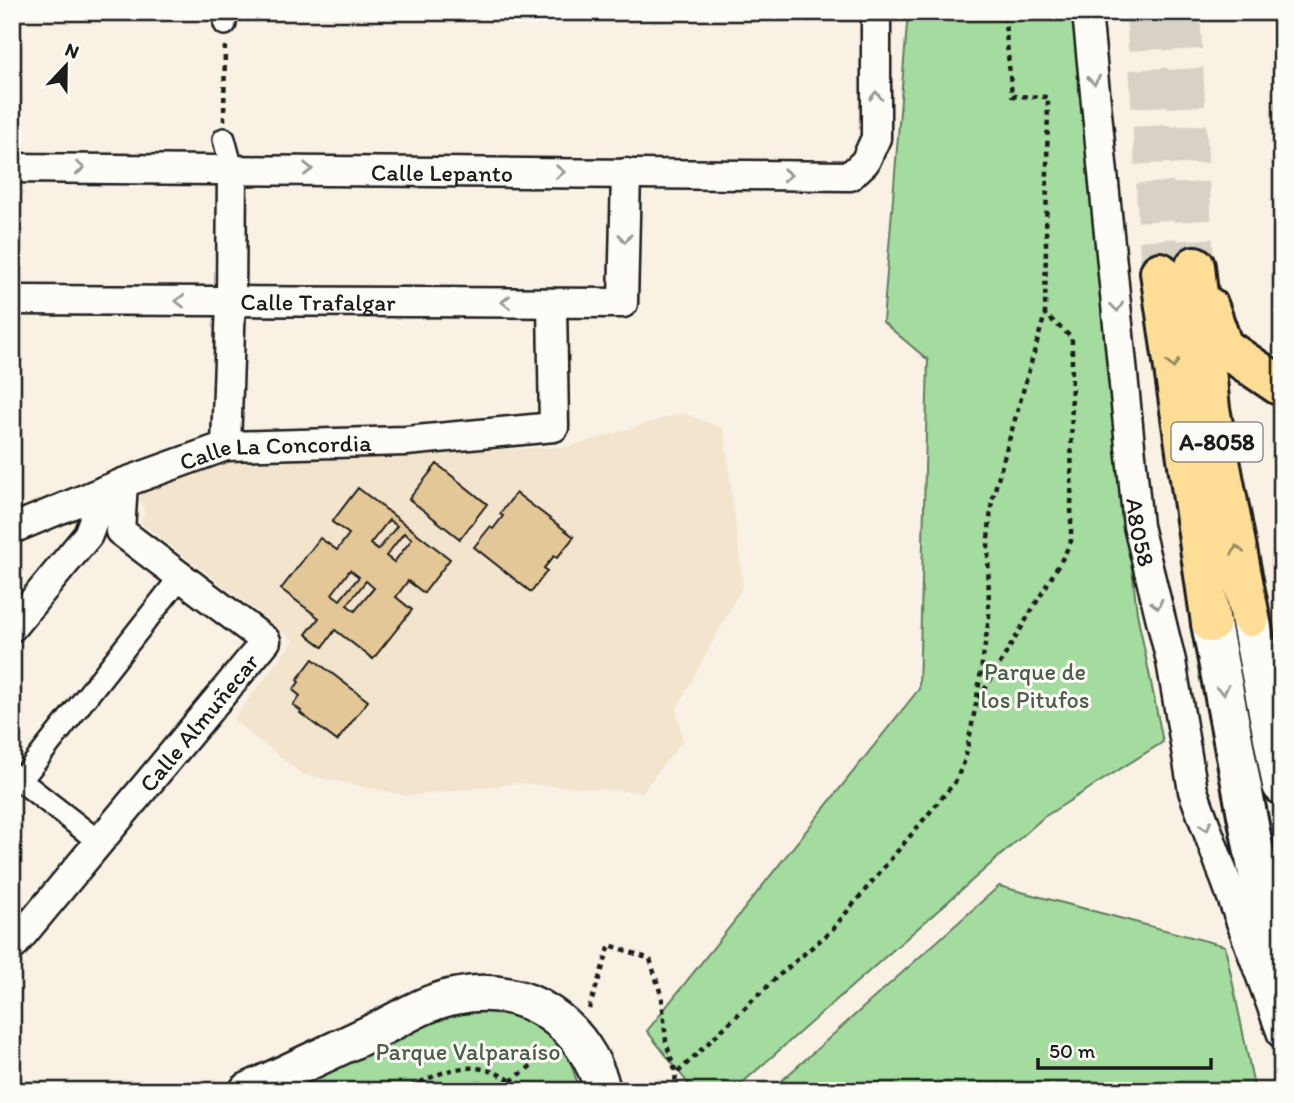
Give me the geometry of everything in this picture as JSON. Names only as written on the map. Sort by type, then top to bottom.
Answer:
[{"type":"highway","points":[[1177,269],[1223,346],[1281,385]]},
{"type":"highway","name":"A-8058","points":[[1177,269],[1210,409],[1250,617]]},
{"type":"highway","name":"A-8058","points":[[1177,269],[1211,623]]},
{"type":"main road","name":"A-8058","points":[[1250,617],[1282,785]]},
{"type":"main road","name":"A-8058","points":[[1211,623],[1282,1002]]},
{"type":"street","name":"Calle Lepanto","points":[[12,168],[850,176],[865,162],[876,138],[876,12]]},
{"type":"street","name":"A8058","points":[[1087,12],[1138,526],[1171,662],[1193,791],[1282,1034]]},
{"type":"street","points":[[224,139],[232,169],[226,446]]},
{"type":"street","name":"Calle Trafalgar","points":[[12,300],[623,303],[626,173]]},
{"type":"street","name":"Calle La Concordia","points":[[12,529],[114,487],[226,446],[406,441],[554,427],[552,303]]},
{"type":"street","points":[[12,627],[88,535],[114,487]]},
{"type":"street","name":"Calle Almuñecar","points":[[15,936],[99,841],[266,640],[120,531],[114,487]]},
{"type":"street","points":[[99,841],[16,777],[181,576]]},
{"type":"street","points":[[247,1091],[439,1000],[458,995],[496,994],[514,996],[580,1023],[603,1091]]},
{"type":"path","points":[[676,1074],[777,977],[831,931],[955,782],[965,760],[989,618],[988,539],[992,500],[1045,314],[1048,97],[1012,96],[1004,12]]},
{"type":"path","points":[[224,139],[225,18]]},
{"type":"path","points":[[976,704],[1071,541],[1072,338],[1045,314]]},
{"type":"path","points":[[502,1091],[580,1023],[610,945],[650,959],[662,999],[666,1042],[676,1074],[674,1091]]},
{"type":"path","points":[[402,1091],[433,1076],[464,1066],[496,1072],[511,1081]]},
{"type":"shaded area","points":[[683,413],[724,429],[743,585],[676,710],[683,740],[642,792],[517,783],[409,796],[302,774],[233,720],[294,640],[140,522],[145,514],[139,493],[238,458],[568,447]]},
{"type":"green space","name":"Parque de los Pitufos","points":[[908,12],[1076,12],[1137,613],[1163,742],[1044,817],[733,1091],[694,1091],[647,1031],[919,689],[928,360],[883,322]]},
{"type":"green space","points":[[999,886],[1225,946],[1255,1091],[770,1091]]},
{"type":"green space","name":"Parque Valparaíso","points":[[475,1009],[510,1010],[563,1040],[580,1091],[279,1091],[445,1015]]},
{"type":"building","points":[[437,464],[487,504],[460,539],[409,499]]},
{"type":"building","points":[[358,488],[450,559],[424,593],[408,581],[396,597],[412,610],[373,659],[335,630],[323,647],[306,634],[319,618],[281,589],[320,538],[337,550],[349,534],[332,522]],"holes":[[[389,520],[397,526],[378,550],[370,544]],[[404,533],[412,539],[394,562],[386,556]],[[350,570],[359,577],[340,600],[332,594]],[[366,581],[374,588],[355,611],[347,605]]]},
{"type":"building","points":[[516,493],[574,537],[557,558],[554,556],[544,568],[547,571],[531,592],[474,547],[490,527],[493,529],[503,516],[500,514]]},
{"type":"building","points":[[313,659],[368,701],[337,741],[293,705],[300,696],[293,690],[299,682],[297,680]]},
{"type":"tunnel","points":[[1145,12],[1160,272]]},
{"type":"tunnel","points":[[1181,12],[1195,266]]}]
